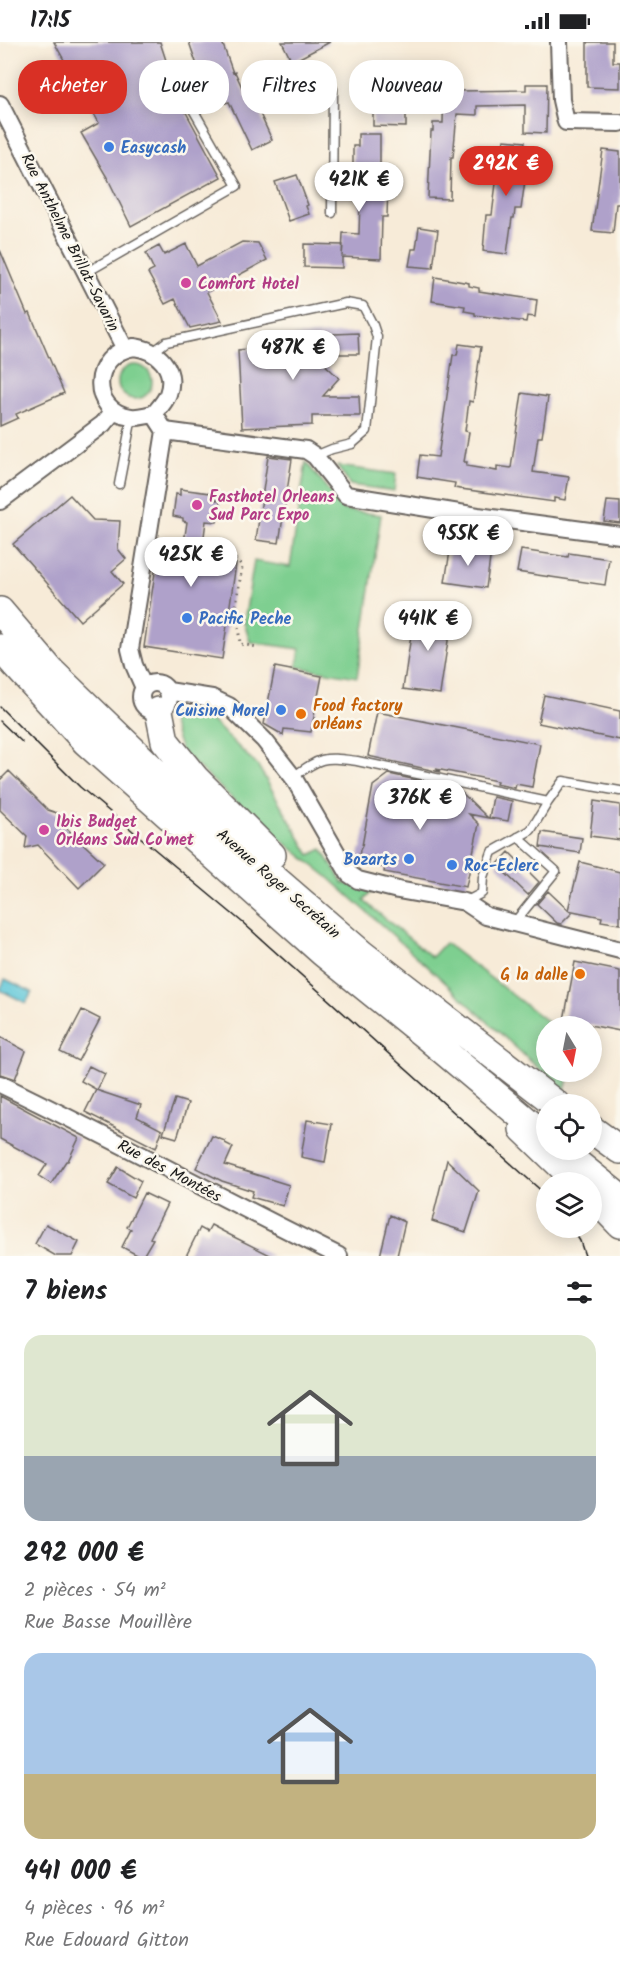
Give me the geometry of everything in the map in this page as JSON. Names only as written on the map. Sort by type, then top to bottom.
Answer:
[{"type":"main road","name":"Avenue Roger Secrétain","points":[[0,611],[51,671],[194,809],[362,954],[543,1094]]},
{"type":"main road","name":"Avenue Roger Secrétain","points":[[0,648],[86,742],[322,952],[536,1129]]},
{"type":"main road","points":[[164,701],[165,741],[203,786],[260,843],[332,908],[484,1035],[544,1094]]},
{"type":"main road","points":[[427,1037],[568,1172]]},
{"type":"main road","points":[[519,1115],[536,1126]]},
{"type":"main road","points":[[602,1137],[620,1150]]},
{"type":"main road","points":[[573,1160],[620,1198]]},
{"type":"main road","points":[[590,1160],[620,1179]]},
{"type":"main road","points":[[602,1205],[620,1224]]},
{"type":"street","points":[[559,42],[561,100],[566,122],[620,123]]},
{"type":"street","name":"Rue Anthelme Brillat-Savarin","points":[[0,104],[125,349]]},
{"type":"street","points":[[134,347],[153,352],[168,370],[170,382],[168,394],[154,414],[132,417],[114,411],[106,403],[100,382],[107,361],[115,354],[134,347]]},
{"type":"street","points":[[0,501],[103,424],[114,411]]},
{"type":"street","points":[[144,688],[130,649],[165,431],[154,414]]},
{"type":"street","points":[[165,431],[306,450],[315,456],[346,495],[620,536]]},
{"type":"street","points":[[164,701],[159,683],[150,684],[144,688],[141,696],[143,705],[150,710],[164,701],[212,698],[229,706],[264,740],[293,777],[348,874],[358,880],[465,902],[486,916],[620,950]]},
{"type":"street","name":"Rue des Montées","points":[[0,1084],[96,1130],[238,1206],[339,1256]]},
{"type":"lane","points":[[87,272],[237,186],[196,114]]},
{"type":"lane","points":[[332,213],[333,114]]},
{"type":"lane","points":[[153,352],[166,342],[346,303],[363,306],[377,337],[367,431],[352,444],[332,448],[315,456]]},
{"type":"lane","points":[[119,484],[132,417]]},
{"type":"lane","points":[[293,777],[311,764],[325,758],[357,761],[548,802]]},
{"type":"lane","points":[[465,902],[482,893],[483,877],[492,852],[531,830],[562,781],[620,791]]},
{"type":"lane","points":[[514,924],[556,871],[518,837]]},
{"type":"path","points":[[146,546],[238,560],[242,567],[236,605],[240,644],[258,647]]},
{"type":"green space","points":[[135,365],[147,370],[152,382],[147,394],[135,399],[123,394],[118,382],[123,370]]},
{"type":"green space","points":[[306,462],[344,510],[381,515],[357,677],[297,667],[300,649],[250,642],[244,622],[254,561],[290,567]]},
{"type":"green space","points":[[337,466],[396,474],[394,491],[350,485]]},
{"type":"green space","points":[[192,705],[220,711],[211,720],[258,766],[310,855],[322,849],[343,883],[372,891],[364,901],[432,957],[445,943],[540,1016],[536,1016],[536,1066],[328,877],[251,816],[181,751],[170,718],[182,708]]},
{"type":"green space","points":[[553,1082],[567,1082],[564,1092]]},
{"type":"water","points":[[5,979],[32,992],[26,1003],[0,990]]},
{"type":"building","points":[[54,42],[160,42],[166,60],[139,60],[139,114],[187,114],[221,177],[131,226],[108,179],[81,133],[99,123],[94,114],[127,114],[127,60],[64,60]]},
{"type":"building","points":[[189,42],[222,42],[228,60],[195,60]]},
{"type":"building","points":[[282,42],[330,42],[296,60],[291,60]]},
{"type":"building","points":[[587,42],[613,42],[613,62],[620,62],[620,88],[587,87]]},
{"type":"building","points":[[229,62],[241,85],[241,114],[260,114],[272,140],[252,150],[229,102]]},
{"type":"building","points":[[526,84],[547,84],[546,133],[525,132],[525,105],[477,106],[477,115],[457,114],[464,114],[464,91],[526,90]]},
{"type":"building","points":[[373,114],[406,114],[406,127],[373,126]]},
{"type":"building","points":[[443,114],[457,114],[453,157],[451,157],[450,199],[428,198],[431,131],[433,131],[433,123],[443,123]]},
{"type":"building","points":[[358,134],[380,134],[380,183],[388,183],[387,217],[382,217],[381,259],[342,257],[342,268],[304,267],[304,244],[342,245],[343,233],[359,234],[364,173],[353,173],[353,146],[358,146]]},
{"type":"building","points":[[504,140],[525,142],[523,165],[527,166],[521,209],[515,209],[514,218],[512,218],[507,254],[483,251],[486,215],[492,215],[500,152],[502,152]]},
{"type":"building","points":[[603,150],[620,152],[620,204],[616,204],[613,233],[592,231]]},
{"type":"building","points":[[297,175],[309,214],[289,221],[275,182]]},
{"type":"building","points":[[419,227],[438,230],[433,268],[409,266],[412,249],[416,249]]},
{"type":"building","points":[[242,242],[258,243],[267,260],[207,292],[222,321],[190,328],[175,299],[165,304],[148,273],[154,270],[146,253],[159,246],[164,255],[186,244],[197,266]]},
{"type":"building","points":[[0,250],[64,393],[16,414],[18,418],[0,426]]},
{"type":"building","points":[[435,277],[469,283],[469,286],[479,288],[479,291],[537,300],[535,317],[527,316],[526,322],[475,315],[475,313],[464,311],[465,306],[432,301]]},
{"type":"building","points":[[358,333],[359,354],[314,354],[339,378],[323,396],[359,396],[360,416],[312,416],[312,425],[242,428],[238,350],[261,348],[261,337]]},
{"type":"building","points":[[459,344],[481,347],[473,402],[469,401],[465,431],[469,432],[464,462],[467,462],[466,466],[497,471],[497,466],[511,468],[522,393],[548,397],[542,437],[538,437],[533,472],[569,477],[565,500],[554,498],[554,502],[454,488],[455,483],[417,477],[420,455],[438,457],[453,355],[457,355]]},
{"type":"building","points":[[268,456],[292,459],[279,543],[256,540]]},
{"type":"building","points":[[180,489],[217,494],[216,500],[220,500],[217,522],[206,521],[201,559],[236,564],[222,659],[144,647],[158,552],[182,556],[187,522],[183,521],[183,518],[173,516],[176,494],[180,495]]},
{"type":"building","points":[[70,495],[93,520],[120,521],[118,549],[126,559],[112,571],[123,584],[80,621],[13,544]]},
{"type":"building","points":[[607,501],[620,502],[620,523],[604,521]]},
{"type":"building","points":[[451,545],[491,551],[486,588],[445,582]]},
{"type":"building","points":[[521,550],[568,557],[569,553],[609,559],[605,585],[517,572]]},
{"type":"building","points":[[415,609],[452,614],[440,694],[403,689]]},
{"type":"building","points":[[275,667],[322,676],[311,732],[284,729],[283,735],[264,724]]},
{"type":"building","points":[[544,695],[620,711],[620,740],[538,723]]},
{"type":"building","points":[[377,712],[540,744],[532,787],[516,784],[515,788],[496,784],[497,781],[436,769],[440,772],[368,756]]},
{"type":"building","name":"Ibis Budget Orléans Sud Co'met","points":[[9,771],[48,810],[60,814],[62,824],[104,863],[79,888],[38,845],[25,848],[27,836],[0,810],[0,780]]},
{"type":"building","points":[[389,774],[458,789],[488,818],[469,814],[479,824],[466,887],[384,872],[385,867],[368,866],[361,862],[360,850],[373,786]]},
{"type":"building","points":[[493,797],[512,801],[508,821],[489,818]]},
{"type":"building","points":[[594,801],[620,805],[620,840],[590,836]]},
{"type":"building","points":[[542,832],[582,838],[580,853],[540,847]]},
{"type":"building","points":[[509,852],[539,882],[528,895],[497,865]]},
{"type":"building","points":[[580,862],[620,872],[620,924],[601,921],[602,917],[568,910]]},
{"type":"building","points":[[548,891],[572,913],[561,924],[537,904]]},
{"type":"building","points":[[575,962],[620,971],[620,1031],[602,1027],[602,1016],[565,1016]]},
{"type":"building","points":[[82,1010],[100,1019],[78,1061],[60,1052]]},
{"type":"building","points":[[0,1037],[26,1051],[15,1079],[0,1074]]},
{"type":"building","points":[[89,1066],[105,1074],[97,1090],[81,1081]]},
{"type":"building","points":[[96,1090],[141,1105],[137,1117],[162,1130],[156,1148],[85,1112]]},
{"type":"building","points":[[0,1096],[79,1138],[68,1161],[51,1184],[39,1176],[47,1164],[0,1139]]},
{"type":"building","points":[[175,1099],[188,1103],[177,1138],[163,1134]]},
{"type":"building","points":[[307,1120],[332,1124],[325,1162],[301,1157]]},
{"type":"building","points":[[212,1136],[233,1147],[225,1165],[289,1185],[283,1206],[251,1197],[253,1191],[222,1181],[196,1168]]},
{"type":"building","points":[[447,1160],[479,1191],[466,1232],[432,1221]]},
{"type":"building","points":[[118,1167],[141,1181],[133,1198],[108,1184]]},
{"type":"building","points":[[144,1193],[167,1204],[150,1238],[153,1239],[143,1256],[139,1256],[122,1247],[131,1229],[127,1227]]},
{"type":"building","points":[[390,1215],[405,1222],[397,1256],[380,1256]]},
{"type":"building","points":[[46,1224],[79,1242],[72,1256],[56,1256],[35,1244]]},
{"type":"building","points":[[211,1225],[272,1256],[186,1256],[200,1228],[207,1232]]},
{"type":"tram line","points":[[0,707],[80,787],[242,922],[536,1186]]},
{"type":"tram line","points":[[0,721],[22,742]]},
{"type":"tram line","points":[[578,1238],[585,1256]]},
{"type":"place","name":"Easycash","points":[[109,147]]},
{"type":"place","name":"Comfort Hotel","points":[[186,283]]},
{"type":"place","name":"Fasthotel Orleans Sud Parc Expo","points":[[197,505]]},
{"type":"place","name":"Pacific Peche","points":[[187,618]]},
{"type":"place","name":"Cuisine Morel","points":[[281,710]]},
{"type":"place","name":"Food factory orléans","points":[[301,714]]},
{"type":"place","name":"Ibis Budget Orléans Sud Co'met","points":[[44,830]]},
{"type":"place","name":"Bozarts","points":[[409,859]]},
{"type":"place","name":"Roc-Eclerc","points":[[452,865]]},
{"type":"place","name":"G la dalle","points":[[580,974]]}]
